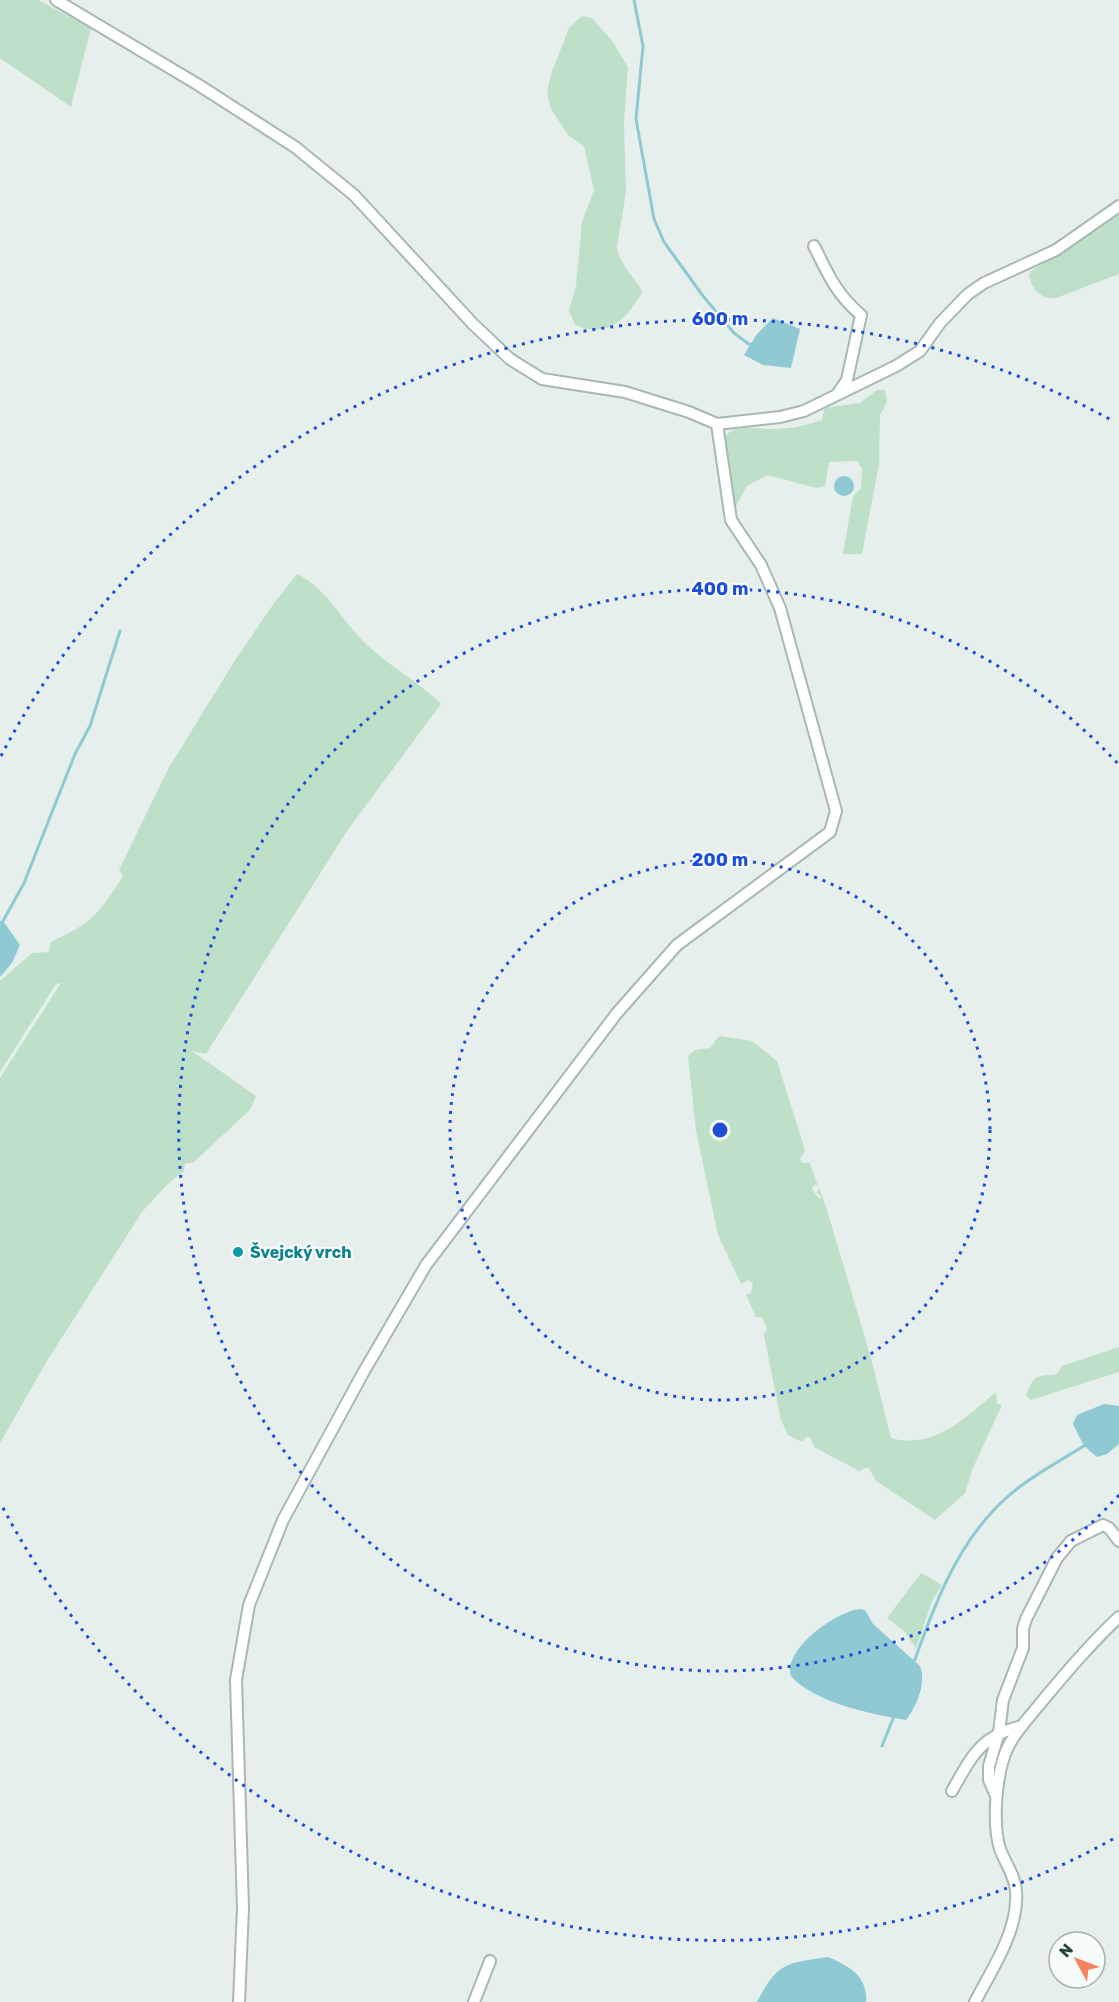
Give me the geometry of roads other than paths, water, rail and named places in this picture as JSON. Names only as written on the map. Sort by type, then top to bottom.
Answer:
[{"type":"street","points":[[56,0],[197,84],[295,147],[354,195],[473,324],[510,359],[542,379],[625,392],[689,412],[717,424],[780,417],[804,411],[921,351],[940,323],[968,294],[984,283],[1056,250],[1119,206]]},
{"type":"street","points":[[814,246],[836,291],[844,302],[861,315],[847,380],[836,395]]},
{"type":"street","points":[[239,2002],[243,1908],[236,1680],[249,1605],[284,1520],[363,1373],[426,1265],[616,1012],[677,945],[815,845],[830,832],[834,822],[836,811],[780,608],[761,565],[731,520],[717,424]]},
{"type":"street","points":[[996,1797],[989,1780],[989,1766],[999,1732],[1006,1689],[1023,1648],[1023,1629],[1026,1619],[1057,1558],[1071,1541],[1103,1525],[1109,1528],[1119,1541]]},
{"type":"street","points":[[975,2002],[1012,1923],[1015,1908],[1013,1879],[1000,1849],[996,1797],[1007,1749],[1022,1726],[1074,1664],[1119,1617]]},
{"type":"street","points":[[952,1791],[969,1760],[999,1732],[1022,1726]]},
{"type":"street","points":[[474,2002],[489,1960]]},
{"type":"water","points":[[773,318],[800,329],[791,368],[763,365],[744,355],[757,334]]},
{"type":"water","points":[[840,476],[848,476],[854,482],[854,490],[848,496],[840,496],[834,490],[834,482]]},
{"type":"water","points":[[0,921],[3,921],[20,945],[12,963],[0,977]]},
{"type":"water","points":[[1104,1404],[1119,1406],[1119,1444],[1107,1454],[1097,1457],[1084,1446],[1073,1424],[1077,1415]]},
{"type":"water","points":[[859,1609],[865,1610],[873,1624],[920,1666],[921,1687],[906,1720],[844,1706],[814,1693],[791,1676],[791,1665],[795,1655],[813,1634],[825,1624]]},
{"type":"water","points":[[828,1957],[856,1973],[864,1985],[866,2002],[757,2002],[771,1979],[784,1967],[802,1961]]},
{"type":"waterway","points":[[634,0],[643,46],[636,119],[654,219],[664,242],[703,296],[734,333],[750,345],[753,344]]},
{"type":"waterway","points":[[3,921],[24,883],[75,754],[90,726],[120,631]]},
{"type":"waterway","points":[[914,1662],[946,1582],[979,1527],[1014,1492],[1087,1444]]},
{"type":"waterway","points":[[882,1746],[894,1716]]},
{"type":"place","name":"Švejcký vrch","points":[[238,1252]]}]
